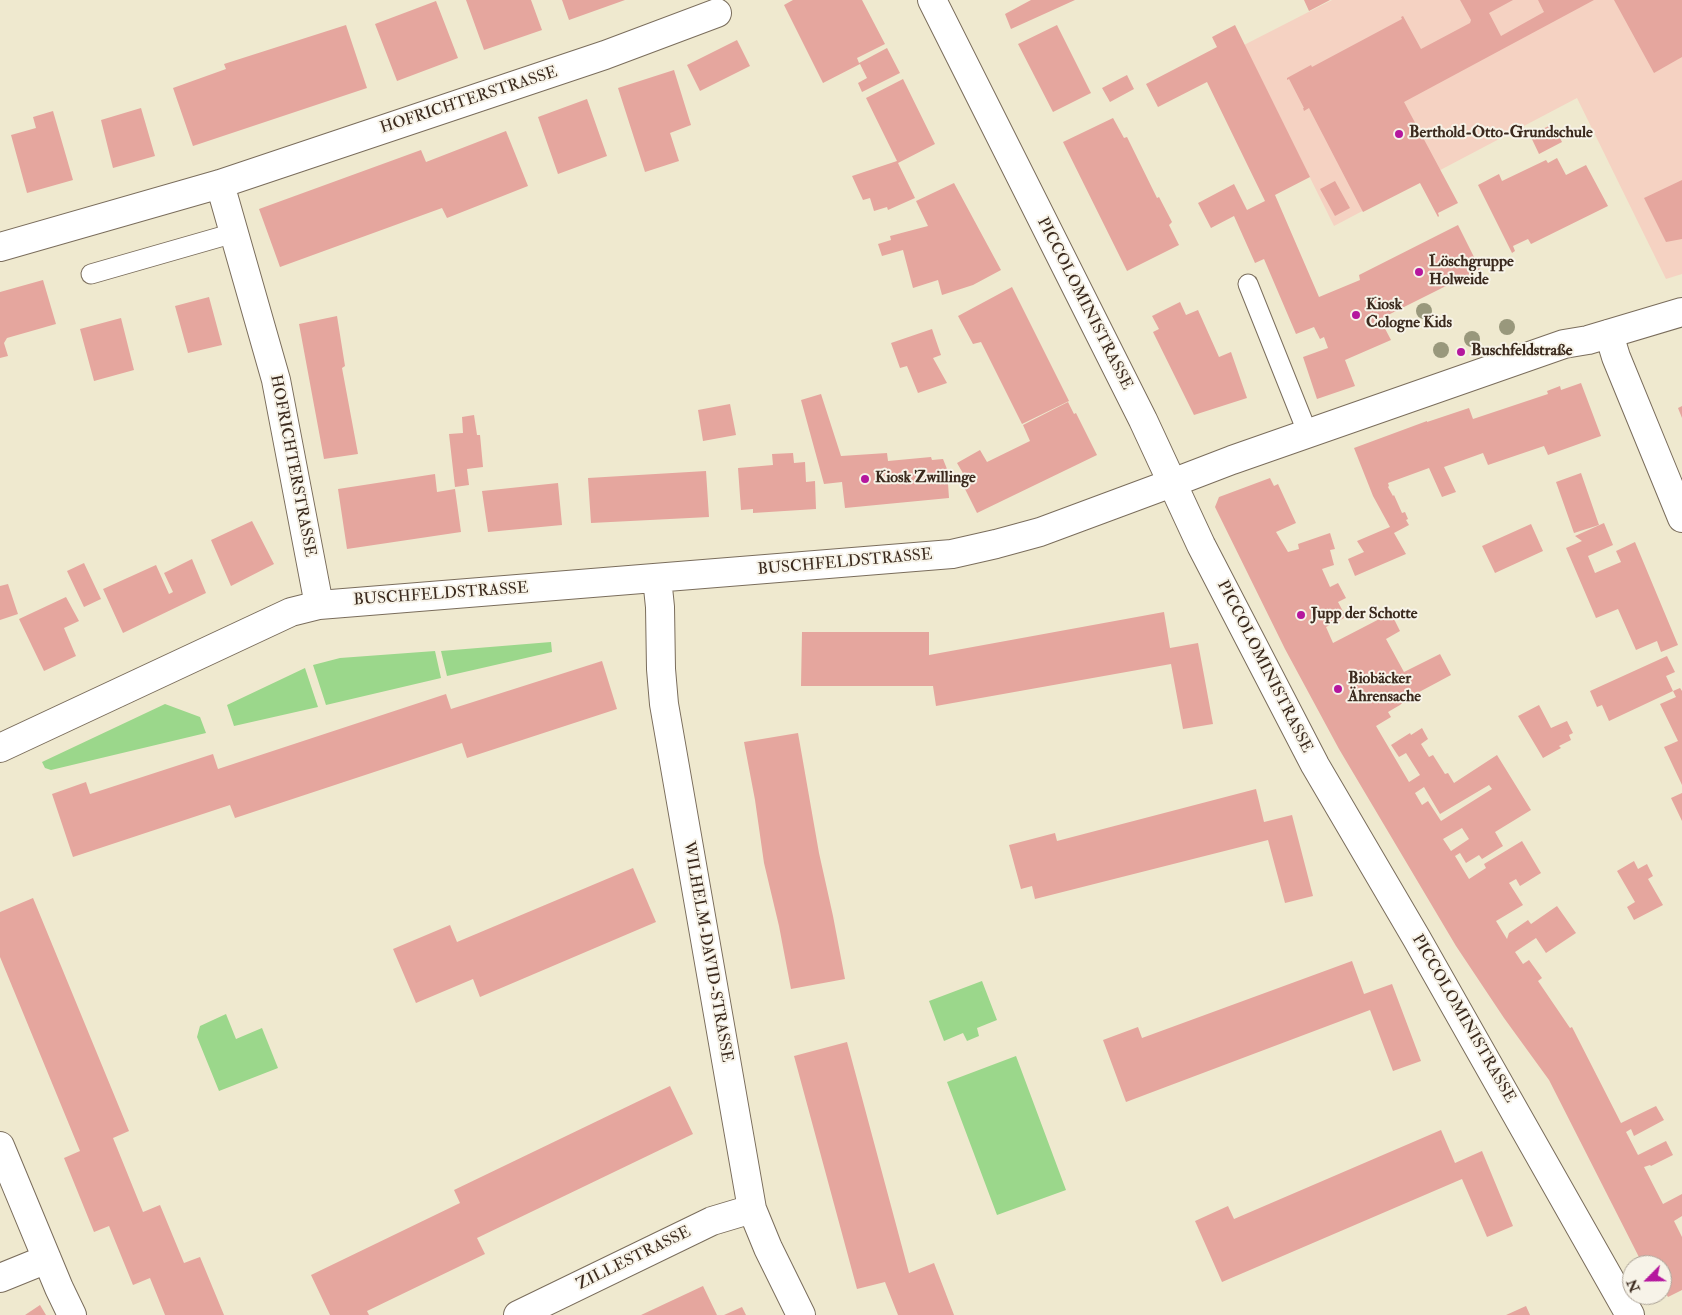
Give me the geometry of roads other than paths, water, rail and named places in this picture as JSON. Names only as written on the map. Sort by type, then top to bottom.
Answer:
[{"type":"street","name":"PICCOLOMINISTRASSE","points":[[932,0],[1143,420],[1200,545],[1315,765],[1417,938],[1630,1315]]},
{"type":"street","name":"HOFRICHTERSTRASSE","points":[[0,247],[220,184],[605,55],[717,13]]},
{"type":"street","name":"HOFRICHTERSTRASSE","points":[[220,184],[276,380],[319,605]]},
{"type":"street","name":"BUSCHFELDSTRASSE","points":[[0,748],[291,612],[319,605],[952,554],[1040,532],[1308,434],[1564,344],[1588,340],[1682,312]]},
{"type":"street","points":[[1608,334],[1682,518]]},
{"type":"street","name":"WILHELM-DAVID-STRASSE","points":[[657,578],[664,704],[752,1209],[768,1248],[800,1315]]},
{"type":"street","points":[[0,1146],[72,1315]]},
{"type":"street","name":"ZILLESTRASSE","points":[[518,1315],[712,1221],[752,1209]]},
{"type":"street","points":[[0,1278],[47,1259]]},
{"type":"lane","points":[[92,274],[234,233]]},
{"type":"lane","points":[[1248,284],[1308,434]]},
{"type":"place","name":"Berthold-Otto-Grundschule","points":[[1399,134]]},
{"type":"place","name":"Löschgruppe Holweide","points":[[1419,272]]},
{"type":"place","name":"Kiosk Cologne Kids","points":[[1356,315]]},
{"type":"place","name":"Buschfeldstraße","points":[[1461,352]]},
{"type":"place","name":"Kiosk Zwillinge","points":[[865,479]]},
{"type":"place","name":"Jupp der Schotte","points":[[1301,615]]},
{"type":"place","name":"Biobäcker Ährensache","points":[[1338,689]]}]
